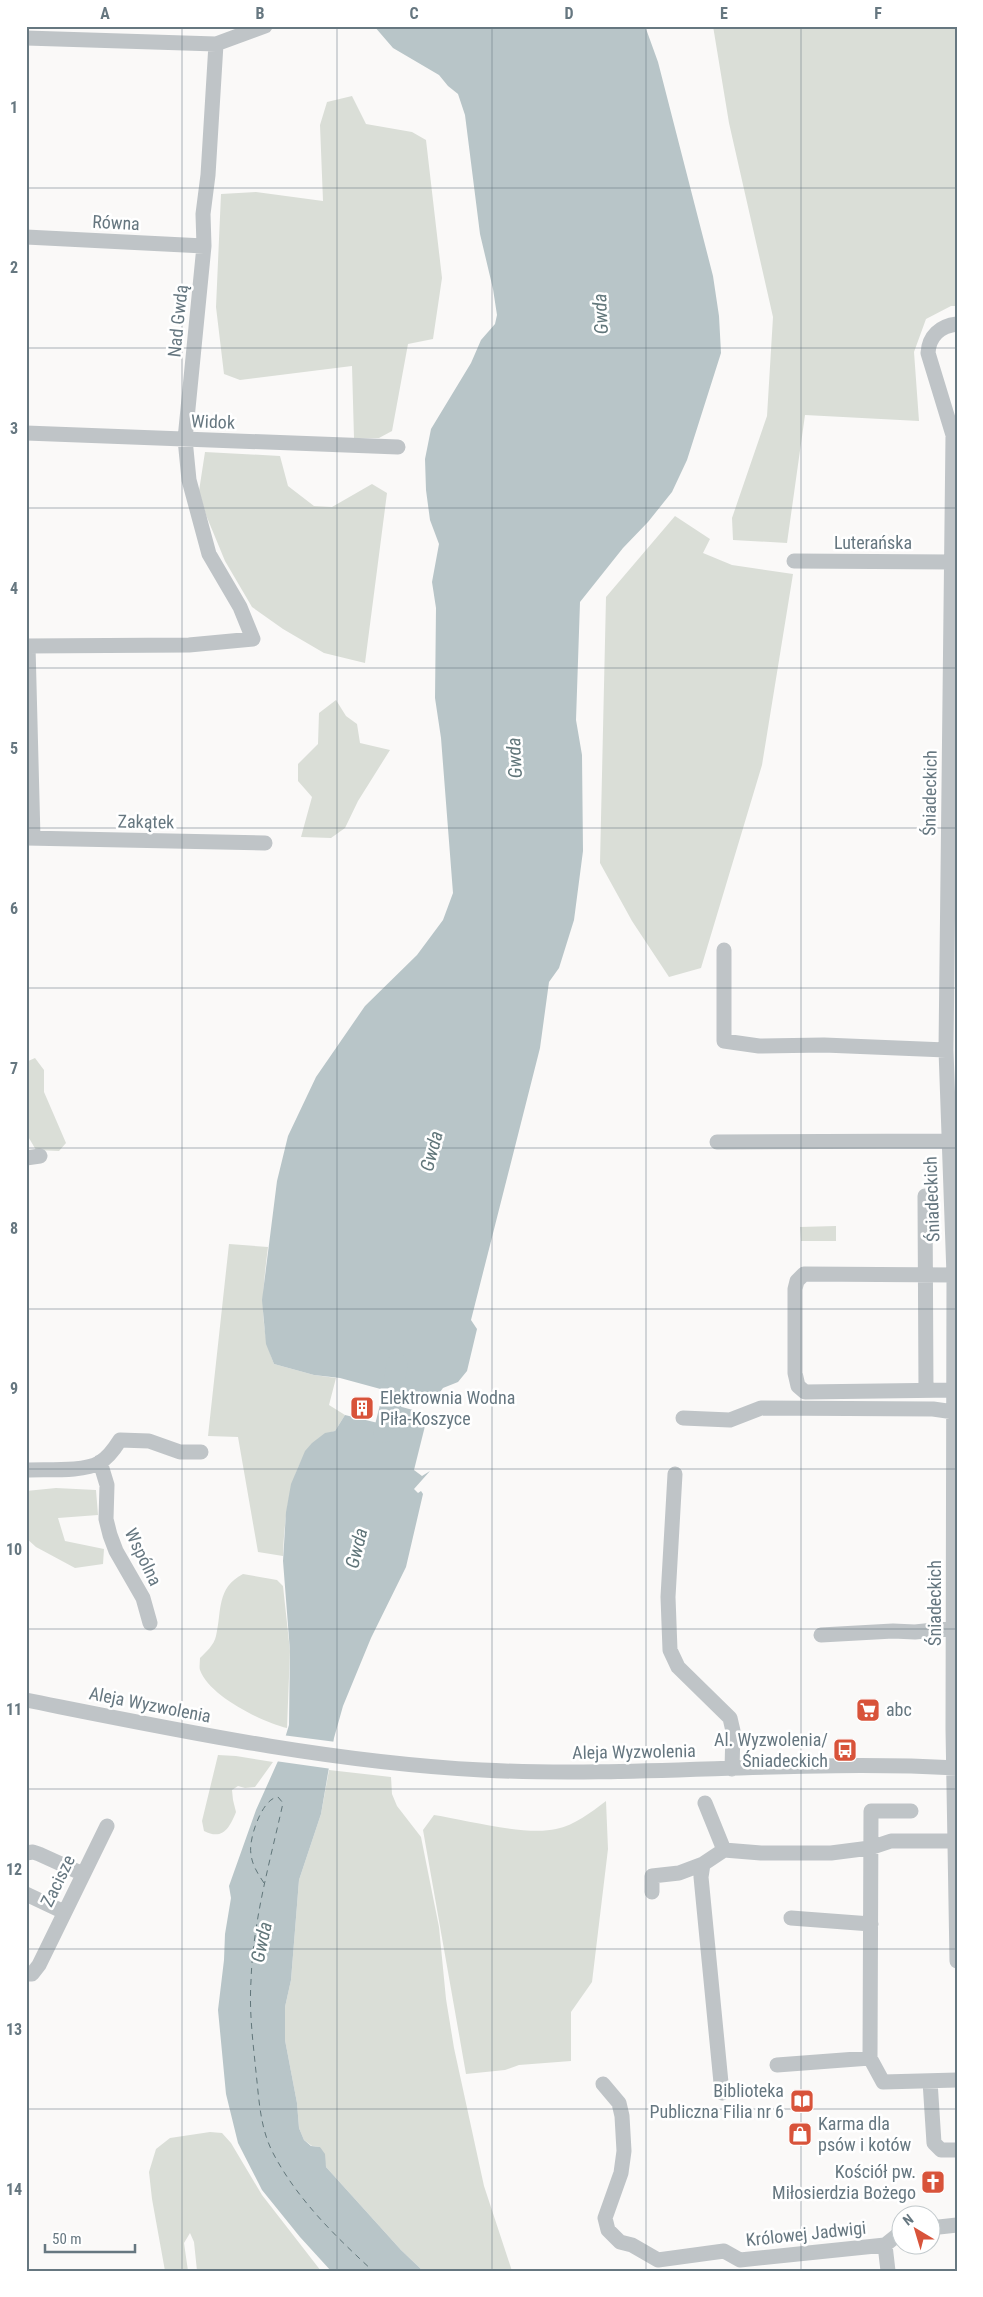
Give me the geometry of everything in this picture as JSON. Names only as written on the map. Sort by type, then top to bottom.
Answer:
[{"type":"street","points":[[26,38],[216,44],[265,26]]},
{"type":"street","name":"Nad Gwdą","points":[[27,646],[189,645],[253,639],[240,607],[209,554],[189,480],[185,439],[204,246],[203,214],[208,175],[216,44]]},
{"type":"street","name":"Równa","points":[[26,237],[204,246]]},
{"type":"street","name":"Śniadeckich","points":[[957,324],[946,326],[935,334],[930,342],[928,354],[955,431],[946,1050],[954,1275],[953,1628],[957,1961]]},
{"type":"street","name":"Widok","points":[[26,433],[398,448]]},
{"type":"street","name":"Luterańska","points":[[794,561],[952,562]]},
{"type":"street","points":[[27,646],[30,838]]},
{"type":"street","name":"Zakątek","points":[[30,838],[265,843]]},
{"type":"street","points":[[724,950],[724,1041],[759,1046],[824,1045],[946,1050]]},
{"type":"street","points":[[717,1142],[949,1141]]},
{"type":"street","points":[[925,1196],[926,1390]]},
{"type":"street","points":[[954,1275],[804,1274],[796,1281],[795,1289],[796,1382],[800,1389],[805,1392],[954,1390]]},
{"type":"street","points":[[683,1418],[730,1420],[761,1408],[934,1409],[954,1412]]},
{"type":"street","points":[[26,1470],[88,1467],[100,1462],[113,1451],[120,1440],[149,1441],[180,1452],[202,1452]]},
{"type":"street","name":"Wspólna","points":[[100,1462],[107,1485],[106,1519],[110,1535],[116,1551],[143,1598],[150,1623]]},
{"type":"street","points":[[675,1474],[668,1597],[670,1650],[678,1667],[730,1718],[733,1731],[732,1768]]},
{"type":"street","points":[[821,1635],[892,1631],[915,1632],[953,1628]]},
{"type":"street","name":"Aleja Wyzwolenia","points":[[26,1700],[266,1746],[405,1764],[483,1770],[556,1772],[871,1765],[956,1768]]},
{"type":"street","points":[[705,1803],[724,1850]]},
{"type":"street","points":[[911,1811],[871,1811],[870,2058],[883,2082],[957,2080]]},
{"type":"street","name":"Zacisze","points":[[26,1974],[32,1974],[36,1970],[106,1826]]},
{"type":"street","points":[[652,1892],[652,1876],[679,1872],[703,1864],[724,1850],[761,1853],[814,1853],[870,1848],[891,1841],[956,1841]]},
{"type":"street","points":[[26,1853],[33,1852],[39,1854],[83,1874]]},
{"type":"street","points":[[703,1864],[701,1877],[722,2093]]},
{"type":"street","points":[[26,1894],[64,1912]]},
{"type":"street","points":[[791,1918],[871,1924]]},
{"type":"street","points":[[777,2065],[870,2058]]},
{"type":"street","points":[[930,2081],[934,2143],[941,2150],[957,2150]]},
{"type":"street","name":"Królowej Jadwigi","points":[[603,2084],[619,2103],[622,2116],[624,2151],[621,2173],[605,2218],[608,2230],[620,2242],[632,2245],[658,2260],[724,2250],[741,2266],[885,2245],[890,2241]]},
{"type":"street","points":[[940,2227],[957,2225]]},
{"type":"street","points":[[885,2245],[888,2271]]},
{"type":"shaded area","points":[[713,26],[957,26],[957,306],[951,306],[926,319],[914,352],[919,421],[805,415],[787,543],[733,540],[732,518],[767,416],[773,317],[729,123]]},
{"type":"shaded area","points":[[352,96],[366,124],[412,132],[426,140],[442,278],[433,339],[408,344],[392,431],[379,438],[354,438],[352,366],[240,380],[224,374],[216,307],[221,194],[256,192],[323,201],[320,125],[327,102]]},
{"type":"shaded area","points":[[205,452],[280,456],[288,486],[314,506],[332,507],[372,484],[387,493],[365,663],[324,653],[283,629],[252,607],[225,561],[206,515],[199,491]]},
{"type":"shaded area","points":[[675,516],[710,539],[703,553],[732,565],[793,574],[762,765],[701,968],[669,977],[632,921],[600,863],[606,597]]},
{"type":"shaded area","points":[[336,700],[346,716],[357,724],[360,743],[390,750],[358,801],[345,828],[331,838],[301,837],[312,797],[298,781],[298,764],[318,744],[319,713]]},
{"type":"shaded area","points":[[35,1058],[44,1070],[44,1092],[66,1143],[59,1151],[36,1150],[26,1133],[26,1062]]},
{"type":"shaded area","points":[[836,1226],[836,1241],[801,1241],[800,1227]]},
{"type":"shaded area","points":[[229,1244],[268,1247],[263,1306],[266,1335],[274,1364],[314,1375],[336,1378],[329,1405],[345,1415],[335,1431],[320,1437],[308,1449],[299,1465],[288,1503],[283,1556],[258,1552],[238,1437],[208,1436]]},
{"type":"shaded area","points":[[56,1488],[96,1490],[98,1515],[58,1518],[65,1541],[104,1549],[103,1564],[75,1568],[36,1547],[26,1538],[26,1491]]},
{"type":"shaded area","points":[[243,1574],[277,1580],[283,1586],[290,1651],[287,1728],[251,1714],[225,1698],[205,1680],[200,1670],[200,1658],[210,1648],[215,1639],[224,1593],[234,1580]]},
{"type":"shaded area","points":[[218,1755],[273,1762],[255,1787],[245,1788],[238,1786],[232,1790],[236,1812],[231,1823],[225,1831],[211,1834],[204,1831],[202,1821]]},
{"type":"shaded area","points":[[329,1770],[391,1777],[392,1794],[397,1806],[421,1837],[439,1927],[446,1999],[454,2048],[484,2186],[512,2271],[423,2271],[401,2250],[326,2167],[320,2147],[312,2146],[304,2140],[299,2128],[297,2103],[285,2040],[285,2007],[291,1980],[299,1880],[321,1814]]},
{"type":"shaded area","points":[[606,1801],[608,1849],[592,1982],[571,2012],[571,2061],[519,2065],[505,2070],[466,2074],[423,1830],[434,1815],[512,1829],[543,1831],[556,1829],[576,1822]]},
{"type":"shaded area","points":[[210,2132],[222,2133],[231,2143],[262,2195],[321,2271],[197,2271],[194,2242],[190,2233],[184,2243],[188,2271],[165,2271],[149,2172],[156,2149],[170,2138]]},
{"type":"water","points":[[374,26],[645,26],[658,62],[713,276],[719,316],[721,353],[687,460],[672,492],[648,522],[623,548],[580,602],[576,720],[582,755],[583,851],[574,920],[559,968],[549,982],[540,1048],[471,1320],[477,1329],[467,1371],[458,1382],[443,1388],[432,1403],[340,1378],[314,1375],[274,1364],[266,1344],[262,1300],[277,1181],[288,1136],[316,1077],[365,1006],[417,955],[443,920],[453,893],[441,738],[435,698],[436,608],[432,582],[439,544],[430,520],[426,490],[425,459],[431,429],[471,363],[481,340],[495,324],[497,315],[480,234],[465,115],[458,94],[439,75],[393,48]]},
{"type":"water","points":[[383,1402],[428,1414],[414,1470],[422,1476],[430,1471],[414,1489],[418,1493],[421,1491],[423,1494],[406,1567],[371,1638],[343,1706],[334,1738],[321,1814],[299,1880],[291,1980],[285,2007],[285,2040],[297,2103],[299,2128],[304,2140],[311,2146],[320,2147],[325,2154],[326,2167],[401,2250],[423,2271],[331,2271],[300,2237],[262,2190],[238,2143],[226,2094],[218,2010],[225,1934],[231,1898],[229,1886],[256,1810],[278,1761],[289,1725],[290,1651],[283,1561],[286,1512],[291,1484],[305,1451],[312,1443],[325,1433],[335,1431],[345,1415],[378,1423]]},
{"type":"pier","points":[[282,1735],[336,1742],[332,1769],[275,1761]]},
{"type":"waterway","name":"Gwda","points":[[384,1432],[391,1404],[397,1364]]},
{"type":"ferry route","points":[[264,1883],[253,1862],[251,1854],[252,1839],[257,1821],[262,1812],[272,1799],[278,1797],[283,1803],[259,1913],[252,1958],[251,1981],[252,2027],[259,2103],[265,2134],[273,2153],[293,2186],[331,2230],[373,2271]]},
{"type":"place","name":"Elektrownia Wodna Piła-Koszyce","points":[[362,1408]]},
{"type":"place","name":"abc","points":[[868,1710]]},
{"type":"place","name":"Al. Wyzwolenia/ Śniadeckich","points":[[845,1750]]},
{"type":"place","name":"Biblioteka Publiczna Filia nr 6","points":[[802,2101]]},
{"type":"place","name":"Karma dla psów i kotów","points":[[800,2134]]},
{"type":"place","name":"Kościół pw. Miłosierdzia Bożego","points":[[933,2182]]}]
